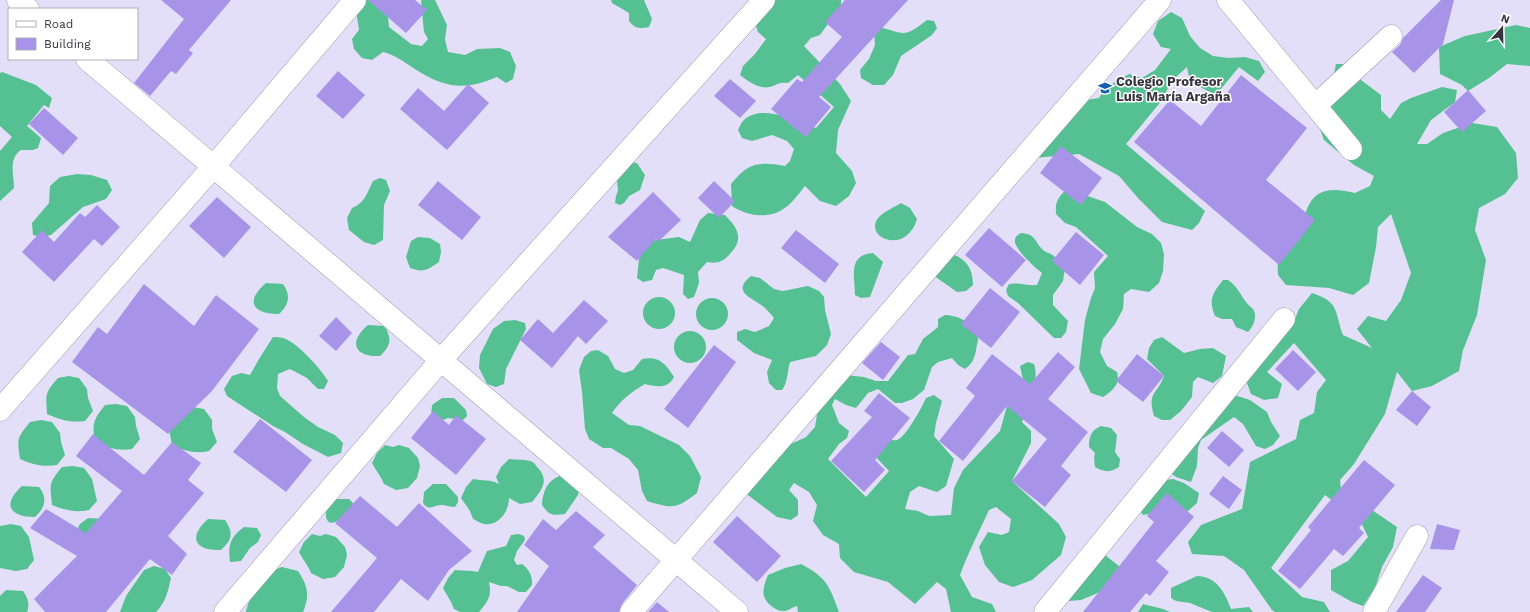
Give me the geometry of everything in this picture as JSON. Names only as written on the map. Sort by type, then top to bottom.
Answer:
[{"type":"street","points":[[18,0],[27,8]]},
{"type":"street","points":[[0,410],[213,167],[355,0]]},
{"type":"street","points":[[225,612],[441,360],[764,0]]},
{"type":"street","points":[[631,612],[1160,0]]},
{"type":"street","points":[[1228,0],[1351,149]]},
{"type":"street","points":[[1316,106],[1391,36]]},
{"type":"street","points":[[88,60],[737,612]]},
{"type":"street","points":[[1045,612],[1284,319]]},
{"type":"street","points":[[1374,612],[1416,536]]},
{"type":"green space","points":[[362,0],[383,0],[389,27],[411,44],[422,46],[428,39],[424,32],[421,1],[435,0],[447,25],[445,39],[448,52],[465,55],[477,49],[500,48],[510,52],[516,66],[513,79],[506,83],[497,77],[465,86],[445,84],[387,53],[383,52],[372,60],[362,58],[354,49],[352,39],[359,30],[356,11]]},
{"type":"green space","points":[[611,0],[644,0],[652,19],[649,27],[640,28],[633,26],[629,21],[629,13],[612,3]]},
{"type":"green space","points":[[764,0],[841,0],[841,6],[820,35],[811,38],[804,46],[840,84],[851,101],[838,130],[836,153],[852,171],[856,183],[849,196],[836,206],[820,201],[805,186],[787,206],[780,211],[768,215],[749,214],[732,206],[731,184],[737,177],[754,165],[776,164],[785,166],[790,161],[794,149],[787,141],[772,135],[752,141],[742,138],[738,130],[744,120],[753,115],[771,113],[790,118],[816,128],[834,107],[798,75],[788,83],[780,83],[769,87],[760,87],[751,83],[740,75],[743,66],[755,54],[766,39],[758,32],[756,26]]},
{"type":"green space","points":[[1171,12],[1182,18],[1190,36],[1200,48],[1213,56],[1229,58],[1245,57],[1259,61],[1265,72],[1258,81],[1239,67],[1216,95],[1202,88],[1189,77],[1187,67],[1176,77],[1168,88],[1163,99],[1126,144],[1205,211],[1199,223],[1192,230],[1162,222],[1119,176],[1079,154],[1034,158],[1031,135],[1039,123],[1056,105],[1099,98],[1105,88],[1129,74],[1142,78],[1155,70],[1171,49],[1161,47],[1153,34],[1158,21]]},
{"type":"green space","points":[[927,20],[934,21],[937,28],[932,35],[901,56],[893,75],[884,85],[873,85],[861,78],[860,70],[869,59],[875,45],[874,32],[879,27],[904,33],[914,30]]},
{"type":"green space","points":[[1516,25],[1530,28],[1530,66],[1507,64],[1489,78],[1468,91],[1462,85],[1440,74],[1439,47],[1465,36]]},
{"type":"green space","points":[[1336,64],[1347,64],[1357,77],[1381,95],[1381,110],[1390,119],[1401,103],[1411,98],[1442,87],[1457,90],[1455,102],[1431,120],[1417,144],[1427,144],[1443,133],[1472,123],[1497,127],[1516,153],[1518,178],[1505,194],[1479,208],[1475,230],[1486,260],[1477,315],[1463,350],[1459,371],[1432,386],[1412,391],[1397,372],[1385,414],[1354,464],[1340,480],[1341,489],[1397,527],[1393,547],[1382,567],[1375,588],[1363,606],[1352,602],[1331,590],[1331,570],[1348,561],[1368,537],[1361,522],[1325,495],[1271,568],[1302,597],[1324,602],[1330,612],[1275,612],[1272,610],[1244,570],[1224,556],[1192,554],[1188,542],[1201,525],[1242,509],[1250,462],[1296,439],[1300,420],[1314,413],[1317,392],[1326,380],[1294,343],[1267,372],[1282,384],[1278,398],[1264,400],[1251,394],[1244,375],[1295,319],[1299,309],[1312,293],[1321,296],[1335,308],[1343,335],[1372,348],[1357,329],[1368,316],[1386,321],[1401,300],[1411,273],[1391,214],[1378,227],[1369,283],[1353,295],[1329,288],[1286,285],[1278,275],[1277,249],[1299,240],[1305,215],[1314,198],[1320,193],[1329,190],[1340,190],[1355,193],[1370,186],[1374,176],[1354,165],[1324,140],[1318,124],[1332,84]]},
{"type":"green space","points":[[2,72],[36,85],[52,98],[49,108],[44,105],[27,126],[41,138],[38,148],[33,150],[21,150],[14,158],[14,188],[0,201],[0,151],[12,137],[0,126],[0,73]]},
{"type":"green space","points":[[630,162],[637,163],[645,175],[640,190],[629,196],[624,203],[620,205],[615,203],[618,191],[617,180]]},
{"type":"green space","points":[[77,174],[91,175],[107,180],[112,190],[106,199],[83,207],[51,235],[42,237],[33,235],[32,223],[49,203],[50,186],[60,177]]},
{"type":"green space","points":[[380,178],[386,180],[390,191],[384,205],[383,240],[374,245],[364,242],[349,230],[347,218],[352,208],[363,200],[373,181]]},
{"type":"green space","points":[[1067,189],[1105,202],[1137,227],[1152,234],[1161,243],[1164,254],[1163,271],[1159,283],[1149,292],[1131,289],[1124,294],[1123,309],[1115,324],[1103,339],[1100,352],[1107,366],[1117,372],[1118,380],[1115,387],[1103,397],[1091,393],[1079,369],[1085,320],[1095,288],[1094,272],[1108,256],[1076,227],[1065,223],[1056,214],[1058,200]]},
{"type":"green space","points":[[901,203],[910,208],[917,219],[911,231],[903,238],[895,240],[886,239],[880,236],[876,230],[875,223],[882,214]]},
{"type":"green space","points":[[708,213],[725,215],[734,225],[738,239],[734,250],[727,257],[719,262],[707,262],[698,272],[699,283],[694,297],[688,299],[683,294],[684,275],[663,268],[656,270],[652,280],[643,282],[637,278],[639,259],[649,243],[656,240],[679,237],[690,242],[700,220]]},
{"type":"green space","points":[[1021,233],[1032,236],[1043,250],[1055,257],[1065,267],[1063,281],[1053,295],[1053,305],[1068,321],[1066,332],[1061,338],[1054,338],[1018,303],[1008,296],[1006,290],[1009,284],[1016,283],[1037,285],[1042,273],[1026,259],[1016,245],[1016,236]]},
{"type":"green space","points":[[418,237],[430,238],[440,244],[441,252],[439,262],[425,270],[410,268],[406,257],[411,241]]},
{"type":"green space","points":[[943,251],[956,255],[969,266],[973,285],[966,291],[957,292],[930,273]]},
{"type":"green space","points":[[873,253],[883,262],[870,297],[861,298],[855,295],[854,268],[859,258]]},
{"type":"green space","points":[[751,276],[760,278],[774,289],[783,291],[808,286],[819,291],[824,297],[825,310],[831,334],[827,345],[816,356],[790,362],[782,390],[776,390],[769,383],[767,372],[772,360],[754,353],[737,340],[737,332],[745,329],[755,332],[769,326],[774,318],[765,308],[746,295],[743,291],[745,282]]},
{"type":"green space","points":[[1223,280],[1228,280],[1234,285],[1253,309],[1255,315],[1254,322],[1248,332],[1236,327],[1232,319],[1222,319],[1215,316],[1212,305],[1213,296]]},
{"type":"green space","points":[[266,283],[283,284],[286,288],[288,300],[285,307],[279,314],[263,312],[257,309],[254,305],[255,295]]},
{"type":"green space","points":[[656,297],[662,297],[672,304],[675,313],[674,319],[668,326],[662,329],[656,329],[646,322],[643,316],[643,310],[650,300]]},
{"type":"green space","points":[[709,298],[715,298],[725,305],[728,314],[727,320],[721,327],[715,330],[709,330],[699,323],[696,317],[696,311],[703,301]]},
{"type":"green space","points":[[945,315],[950,315],[966,321],[971,325],[977,334],[978,339],[976,351],[971,363],[965,369],[958,365],[952,358],[938,362],[932,367],[924,390],[913,399],[902,403],[895,403],[878,389],[868,393],[856,408],[835,399],[832,405],[839,423],[849,431],[847,438],[839,444],[828,459],[866,497],[889,471],[872,453],[884,439],[897,440],[901,438],[926,398],[934,395],[942,401],[934,436],[954,459],[946,486],[937,492],[919,486],[910,492],[905,509],[918,511],[929,516],[951,515],[954,488],[963,470],[1000,431],[1010,395],[1023,380],[1020,366],[1028,362],[1034,364],[1036,378],[1030,401],[1022,422],[1031,431],[1031,443],[1012,481],[1059,524],[1066,537],[1061,555],[1032,580],[1013,587],[999,582],[985,565],[979,547],[988,532],[1002,535],[1009,532],[1011,519],[996,507],[989,510],[960,575],[972,597],[992,604],[996,612],[951,612],[946,589],[937,582],[915,604],[888,582],[854,572],[840,558],[839,544],[823,535],[813,521],[817,505],[809,492],[794,483],[789,490],[798,500],[798,515],[791,520],[777,517],[744,492],[782,448],[806,437],[815,427],[819,402],[846,375],[864,377],[876,381],[888,381],[908,355],[915,354],[923,339],[938,327],[938,319]]},
{"type":"green space","points":[[515,320],[525,323],[526,329],[506,369],[504,384],[496,387],[487,384],[479,368],[480,355],[493,329],[504,321]]},
{"type":"green space","points":[[368,325],[384,326],[389,334],[388,346],[380,356],[364,354],[357,347],[356,343],[358,337]]},
{"type":"green space","points":[[687,331],[693,331],[703,338],[706,347],[705,353],[699,360],[693,363],[687,363],[677,356],[674,350],[674,344],[681,334]]},
{"type":"green space","points":[[273,337],[289,340],[320,369],[328,381],[324,389],[318,389],[307,378],[290,369],[278,374],[277,388],[280,396],[304,417],[318,427],[335,435],[343,443],[341,453],[328,457],[273,426],[227,396],[224,389],[232,376],[241,373],[250,375]]},
{"type":"green space","points":[[1162,337],[1184,353],[1200,349],[1213,348],[1226,356],[1222,376],[1213,383],[1198,377],[1193,382],[1192,397],[1181,411],[1170,420],[1162,420],[1154,416],[1152,398],[1164,376],[1147,359],[1149,348],[1154,340]]},
{"type":"green space","points":[[598,350],[608,356],[615,369],[624,373],[633,370],[642,359],[648,358],[657,360],[664,364],[674,377],[669,384],[662,386],[645,384],[635,390],[619,404],[612,413],[629,425],[640,426],[679,445],[690,456],[701,477],[697,493],[679,505],[669,506],[647,501],[642,491],[638,470],[629,459],[611,448],[603,448],[589,439],[585,429],[579,370],[584,357],[591,351]]},
{"type":"green space","points":[[69,376],[79,378],[87,389],[88,398],[93,411],[85,421],[75,422],[47,414],[46,398],[48,391],[58,378]]},
{"type":"green space","points":[[1231,394],[1250,400],[1267,412],[1271,422],[1280,436],[1273,445],[1265,449],[1256,446],[1243,424],[1234,417],[1201,440],[1198,448],[1197,466],[1191,482],[1176,477],[1168,471]]},
{"type":"green space","points":[[442,398],[454,398],[466,410],[467,416],[463,420],[448,418],[443,420],[431,416],[432,405]]},
{"type":"green space","points":[[116,404],[127,406],[135,417],[140,439],[132,449],[113,449],[95,443],[94,422],[105,405]]},
{"type":"green space","points":[[193,407],[204,409],[212,420],[212,429],[217,442],[209,451],[190,451],[172,445],[169,429]]},
{"type":"green space","points":[[41,420],[52,422],[60,433],[65,455],[57,465],[38,465],[20,459],[18,442],[20,435],[30,422]]},
{"type":"green space","points":[[1101,426],[1111,428],[1117,435],[1115,452],[1120,459],[1119,467],[1109,471],[1104,471],[1095,467],[1095,453],[1089,447],[1091,434]]},
{"type":"green space","points":[[385,445],[393,447],[399,445],[409,448],[418,458],[420,466],[417,478],[408,488],[396,490],[384,484],[372,463],[377,453]]},
{"type":"green space","points":[[509,459],[527,460],[534,463],[543,476],[543,485],[532,502],[520,504],[509,498],[507,508],[499,520],[490,524],[480,523],[473,519],[470,511],[461,498],[466,487],[473,479],[496,482],[499,484],[496,477],[501,467]]},
{"type":"green space","points":[[73,466],[84,468],[92,479],[97,501],[89,510],[70,510],[52,505],[51,484],[54,477],[62,467]]},
{"type":"green space","points":[[563,475],[580,486],[578,495],[565,514],[551,514],[542,505],[545,490],[550,482]]},
{"type":"green space","points":[[1173,479],[1184,483],[1199,493],[1197,503],[1188,511],[1175,509],[1143,515],[1138,507],[1164,480]]},
{"type":"green space","points":[[433,484],[446,484],[458,497],[458,502],[455,507],[438,505],[429,508],[425,506],[423,503],[424,492]]},
{"type":"green space","points":[[22,486],[39,487],[44,495],[43,506],[35,517],[19,515],[11,508],[10,504],[12,498]]},
{"type":"green space","points":[[336,499],[349,499],[355,505],[336,522],[331,523],[328,521],[326,516],[326,506]]},
{"type":"green space","points":[[88,518],[105,519],[106,543],[76,531],[80,524]]},
{"type":"green space","points":[[208,519],[225,520],[230,529],[231,533],[228,543],[221,550],[205,548],[197,542],[196,537],[198,532]]},
{"type":"green space","points":[[11,524],[21,526],[29,537],[34,560],[27,569],[16,571],[0,568],[0,526]]},
{"type":"green space","points":[[244,527],[257,528],[261,535],[258,542],[250,548],[241,561],[230,562],[229,551],[231,542],[236,534]]},
{"type":"green space","points":[[312,534],[320,536],[326,534],[336,537],[345,547],[347,555],[344,567],[335,577],[323,579],[311,573],[299,552],[304,542]]},
{"type":"green space","points":[[519,534],[524,536],[525,540],[517,551],[514,560],[517,565],[522,564],[529,571],[531,576],[532,585],[526,592],[519,592],[507,586],[501,586],[489,582],[490,595],[485,605],[479,612],[460,612],[454,609],[443,588],[448,578],[455,570],[478,572],[487,551],[506,546],[511,535]]},
{"type":"green space","points":[[1105,555],[1124,570],[1105,590],[1081,600],[1069,601],[1065,593]]},
{"type":"green space","points":[[801,564],[822,578],[826,583],[839,612],[798,612],[797,606],[786,611],[782,611],[769,605],[764,596],[764,585],[768,575],[785,568]]},
{"type":"green space","points":[[154,566],[165,569],[171,578],[162,604],[156,612],[120,612],[126,596],[144,570]]},
{"type":"green space","points":[[282,567],[298,571],[304,581],[307,591],[307,601],[303,612],[246,612],[247,606],[255,591],[265,582],[273,571]]},
{"type":"green space","points":[[1197,576],[1210,579],[1215,582],[1226,596],[1231,609],[1249,607],[1253,612],[1212,612],[1190,603],[1176,601],[1171,598],[1171,588]]},
{"type":"green space","points":[[6,590],[23,591],[28,601],[27,612],[0,612],[0,596]]},
{"type":"green space","points":[[1143,604],[1163,609],[1170,612],[1138,612]]},
{"type":"building","points":[[161,0],[231,0],[189,50],[193,53],[176,74],[171,71],[150,96],[134,83],[184,19]]},
{"type":"building","points":[[368,0],[415,0],[427,10],[406,33]]},
{"type":"building","points":[[845,0],[908,0],[819,97],[831,107],[806,137],[771,109],[797,79],[802,82],[842,37],[825,22]]},
{"type":"building","points":[[1441,0],[1454,0],[1443,44],[1414,73],[1392,52],[1400,45],[1403,38]]},
{"type":"building","points":[[338,71],[365,95],[343,119],[316,96]]},
{"type":"building","points":[[1241,75],[1307,128],[1266,180],[1315,220],[1279,265],[1134,142],[1170,100],[1201,126]]},
{"type":"building","points":[[730,79],[756,101],[740,118],[714,96]]},
{"type":"building","points":[[468,84],[489,103],[447,150],[400,109],[418,88],[444,111]]},
{"type":"building","points":[[1468,90],[1486,111],[1462,132],[1444,112]]},
{"type":"building","points":[[44,108],[78,138],[63,155],[29,124]]},
{"type":"building","points":[[1061,146],[1102,178],[1081,205],[1040,173]]},
{"type":"building","points":[[438,181],[481,217],[462,240],[418,205]]},
{"type":"building","points":[[714,181],[735,201],[719,218],[698,198]]},
{"type":"building","points":[[653,192],[681,220],[658,242],[656,239],[637,261],[608,237]]},
{"type":"building","points":[[217,197],[251,227],[224,258],[189,226]]},
{"type":"building","points":[[97,205],[120,227],[102,246],[94,239],[54,282],[22,252],[42,230],[54,242],[80,213],[85,217]]},
{"type":"building","points":[[989,228],[1026,260],[1002,287],[965,255]]},
{"type":"building","points":[[796,230],[839,264],[825,283],[781,248]]},
{"type":"building","points":[[1076,232],[1104,255],[1080,285],[1052,261]]},
{"type":"building","points":[[144,284],[194,326],[216,295],[259,329],[212,391],[168,434],[72,362],[98,327],[107,334]]},
{"type":"building","points":[[990,288],[1020,312],[991,348],[961,324]]},
{"type":"building","points":[[584,300],[608,321],[586,344],[578,336],[552,368],[520,340],[538,319],[553,333]]},
{"type":"building","points":[[336,317],[352,333],[336,351],[319,336]]},
{"type":"building","points":[[881,342],[900,357],[883,380],[862,363]]},
{"type":"building","points":[[714,345],[736,362],[688,428],[664,409]]},
{"type":"building","points":[[1293,350],[1316,372],[1298,391],[1275,369]]},
{"type":"building","points":[[1058,352],[1075,367],[1048,399],[1088,432],[1061,466],[1071,475],[1045,507],[1012,481],[1047,439],[1007,406],[963,461],[939,441],[975,396],[966,388],[992,354],[1030,384]]},
{"type":"building","points":[[1137,354],[1164,376],[1143,402],[1116,381]]},
{"type":"building","points":[[1412,391],[1431,407],[1417,426],[1396,410]]},
{"type":"building","points":[[879,393],[910,418],[875,460],[885,470],[864,492],[831,461],[872,417],[864,411]]},
{"type":"building","points":[[433,411],[449,425],[456,415],[486,439],[456,475],[411,438]]},
{"type":"building","points":[[260,419],[312,460],[286,492],[233,452]]},
{"type":"building","points":[[1222,431],[1244,450],[1229,467],[1207,448]]},
{"type":"building","points":[[93,434],[144,475],[172,442],[201,463],[188,480],[204,493],[168,536],[187,554],[172,575],[150,559],[106,612],[45,612],[34,599],[77,556],[30,528],[46,509],[86,533],[122,491],[76,456]]},
{"type":"building","points":[[1364,460],[1395,485],[1359,528],[1364,533],[1343,556],[1334,549],[1300,589],[1278,571],[1311,530],[1308,527]]},
{"type":"building","points":[[1223,476],[1242,490],[1229,509],[1209,494]]},
{"type":"building","points":[[1167,493],[1194,517],[1156,561],[1169,572],[1150,596],[1146,593],[1130,612],[1083,612],[1154,522],[1147,516]]},
{"type":"building","points":[[360,496],[397,527],[419,503],[472,551],[449,570],[428,601],[401,579],[374,612],[331,612],[377,558],[335,523]]},
{"type":"building","points":[[576,511],[605,535],[593,547],[637,585],[622,604],[619,612],[517,612],[549,566],[524,545],[543,519],[556,530]]},
{"type":"building","points":[[737,516],[781,556],[757,582],[713,542]]},
{"type":"building","points":[[1437,524],[1460,530],[1454,550],[1430,549]]},
{"type":"building","points":[[1423,575],[1442,588],[1425,612],[1396,612]]},
{"type":"building","points":[[657,602],[669,612],[648,612]]},
{"type":"place","name":"Colegio Profesor Luis María Argaña","points":[[1105,88]]}]
